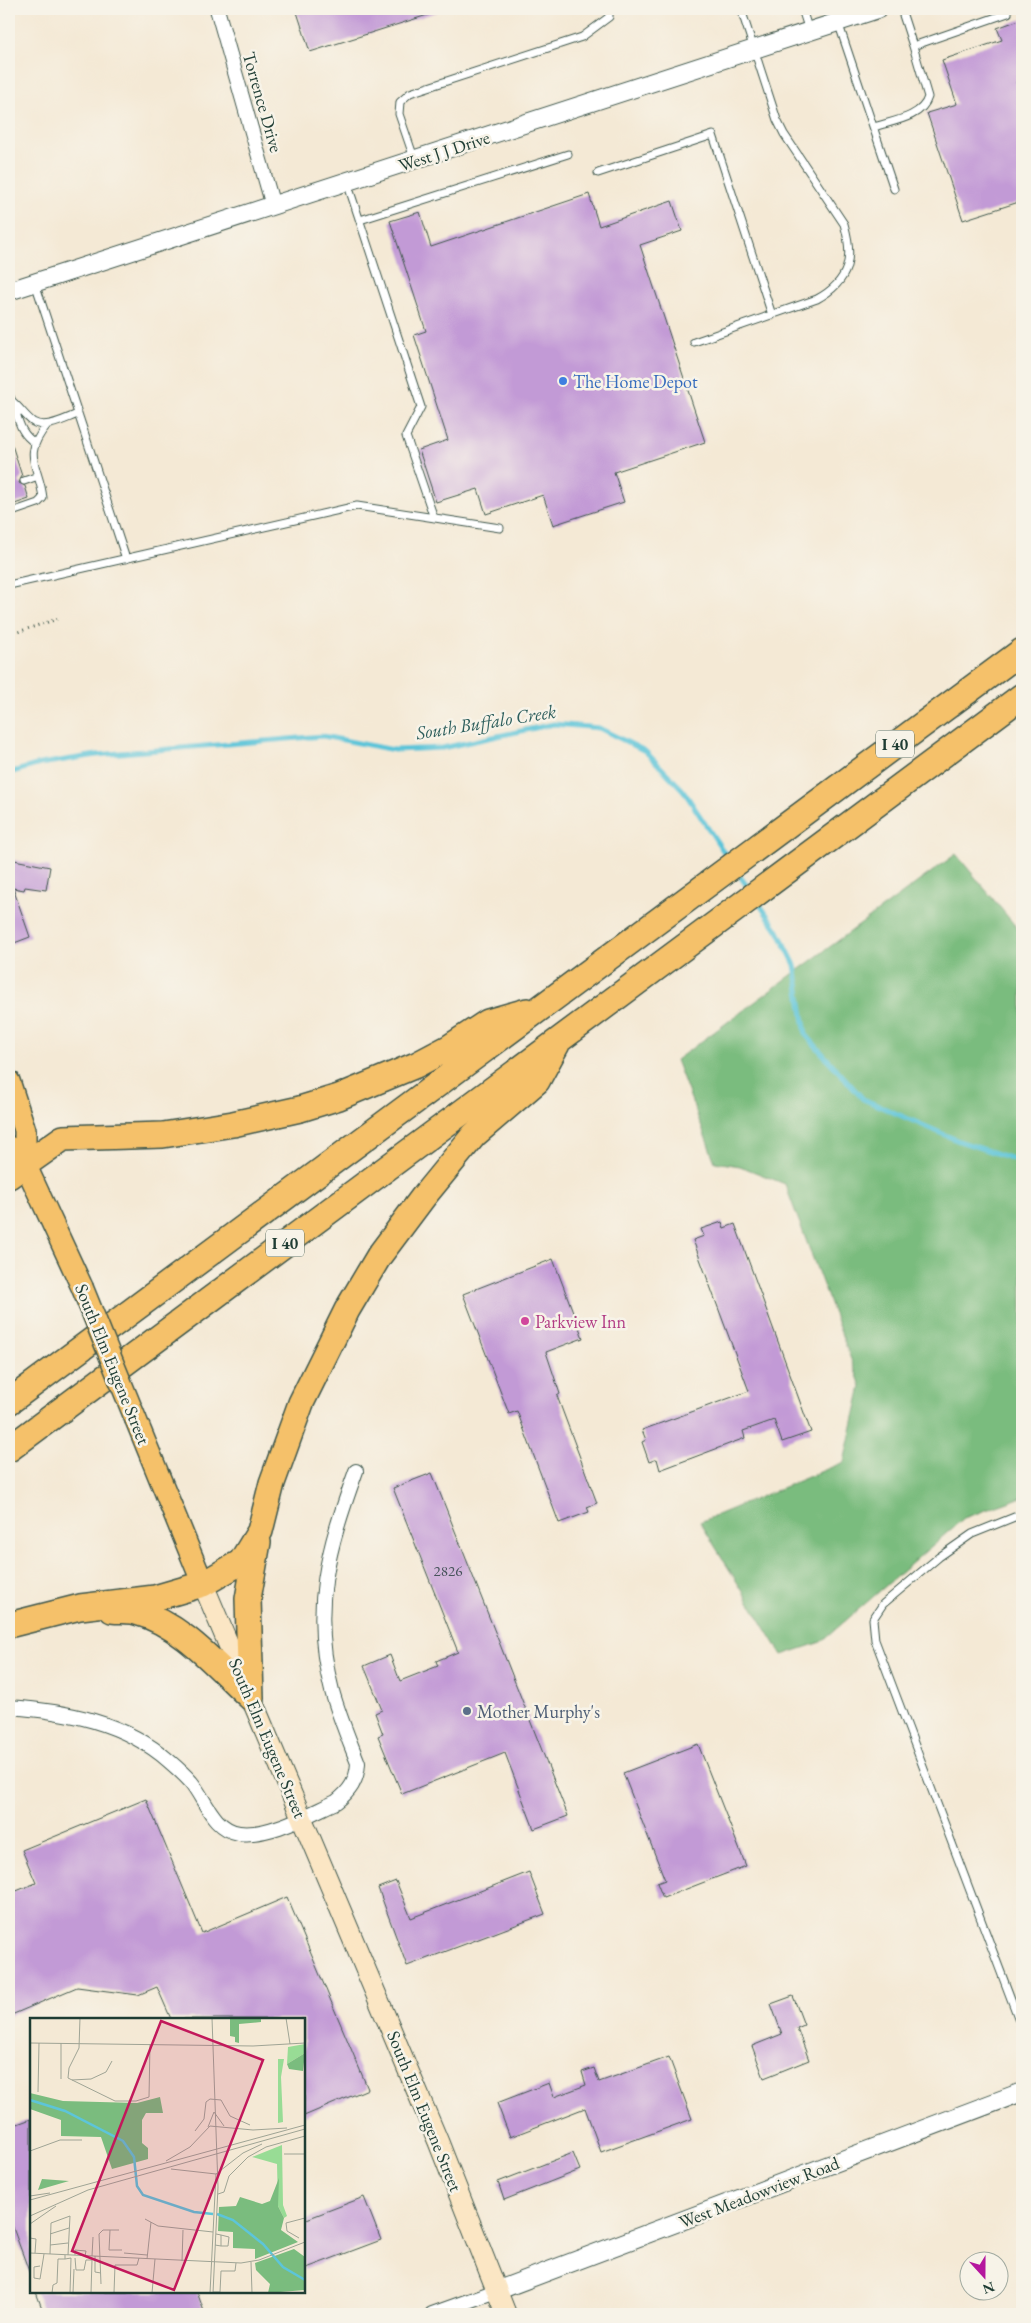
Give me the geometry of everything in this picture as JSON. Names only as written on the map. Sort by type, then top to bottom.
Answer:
[{"type":"highway","name":"I 40","points":[[9,1402],[1022,650]]},
{"type":"highway","name":"I 40","points":[[9,1448],[560,1037],[1022,696]]},
{"type":"highway","points":[[14,1162],[63,1138],[163,1135],[233,1124],[308,1107],[382,1081],[416,1065],[450,1047],[488,1022],[539,1008]]},
{"type":"highway","points":[[251,1698],[248,1599],[260,1532],[272,1483],[301,1403],[347,1310],[379,1256],[424,1196],[474,1135],[537,1081],[560,1037]]},
{"type":"highway","points":[[9,1625],[80,1607],[155,1598],[203,1584],[241,1562],[260,1532]]},
{"type":"highway","points":[[80,1607],[136,1612],[165,1625],[183,1636],[251,1698]]},
{"type":"main road","name":"South Elm Eugene Street","points":[[9,1081],[25,1130],[14,1162],[82,1287],[203,1584],[438,2141],[506,2314]]},
{"type":"street","name":"Torrence Drive","points":[[217,9],[273,206]]},
{"type":"street","name":"West J J Drive","points":[[9,291],[878,9]]},
{"type":"street","points":[[9,1707],[100,1722],[131,1735],[168,1760],[191,1782],[219,1824],[238,1833],[259,1833],[336,1802],[347,1794],[357,1774],[358,1763],[331,1684],[323,1648],[324,1578],[336,1528],[356,1471]]},
{"type":"street","name":"West Meadowview Road","points":[[496,2291],[1022,2092]]},
{"type":"street","points":[[432,2314],[496,2291]]},
{"type":"lane","points":[[414,160],[399,114],[400,102],[410,93],[582,37],[609,17],[609,9]]},
{"type":"lane","points":[[694,342],[817,299],[841,281],[849,257],[849,240],[844,224],[784,134],[777,120],[741,9]]},
{"type":"lane","points":[[802,9],[810,31]]},
{"type":"lane","points":[[874,128],[920,111],[926,104],[928,97],[901,9]]},
{"type":"lane","points":[[913,46],[1008,13],[1007,9]]},
{"type":"lane","points":[[838,22],[894,189]]},
{"type":"lane","points":[[598,173],[713,136],[772,314]]},
{"type":"lane","points":[[360,220],[568,154]]},
{"type":"lane","points":[[347,182],[421,406],[406,436],[434,518]]},
{"type":"lane","points":[[35,282],[126,559]]},
{"type":"lane","points":[[9,395],[13,402],[20,428],[28,438],[36,443]]},
{"type":"lane","points":[[13,402],[32,421],[47,425],[78,414]]},
{"type":"lane","points":[[9,513],[38,503],[43,498],[32,460],[36,443],[47,425]]},
{"type":"lane","points":[[24,481],[38,476]]},
{"type":"lane","points":[[9,586],[356,506],[500,528]]},
{"type":"lane","points":[[1022,1514],[972,1534],[939,1557],[884,1604],[873,1619],[875,1640],[1022,2028]]},
{"type":"path","points":[[9,635],[57,619]]},
{"type":"green space","points":[[956,854],[1022,934],[1022,1497],[964,1518],[821,1642],[782,1655],[700,1522],[844,1462],[861,1386],[785,1184],[740,1166],[715,1162],[676,1060]]},
{"type":"building","points":[[296,9],[436,9],[437,12],[310,52]]},
{"type":"building","points":[[1022,19],[1022,80],[1016,82],[1022,102],[1022,201],[963,220],[927,113],[957,104],[942,60],[1002,40],[997,28]]},
{"type":"building","name":"The Home Depot","points":[[589,194],[599,226],[672,201],[682,231],[640,245],[705,442],[614,472],[624,502],[553,525],[543,495],[486,514],[478,489],[436,502],[419,450],[448,440],[414,335],[426,331],[390,221],[420,212],[431,247]]},
{"type":"building","points":[[9,445],[12,445],[22,476],[19,483],[25,486],[29,499],[9,506]]},
{"type":"building","points":[[9,859],[50,867],[46,890],[25,887],[24,890],[13,888],[30,937],[9,945]]},
{"type":"building","points":[[722,1222],[724,1228],[735,1224],[811,1432],[782,1442],[774,1420],[743,1431],[745,1438],[660,1470],[657,1459],[649,1462],[642,1442],[646,1440],[642,1430],[749,1391],[693,1240],[704,1236],[701,1229]]},
{"type":"building","name":"Parkview Inn","points":[[553,1259],[583,1338],[546,1352],[560,1394],[557,1396],[597,1503],[587,1507],[589,1512],[559,1523],[517,1411],[509,1414],[463,1294]]},
{"type":"building","points":[[432,1473],[568,1816],[534,1829],[505,1753],[402,1794],[378,1736],[383,1734],[375,1713],[382,1710],[364,1666],[390,1655],[400,1681],[438,1666],[436,1661],[458,1652],[393,1488]]},
{"type":"building","points":[[698,1744],[746,1866],[663,1898],[657,1883],[665,1880],[623,1773]]},
{"type":"building","points":[[146,1799],[202,1933],[287,1897],[368,2089],[305,2116],[305,2018],[171,2018],[157,1987],[138,1995],[77,1987],[9,2016],[9,1894],[36,1883],[22,1850]]},
{"type":"building","points":[[529,1872],[545,1914],[407,1966],[378,1888],[396,1881],[411,1918]]},
{"type":"building","points":[[793,1996],[804,2025],[797,2028],[809,2060],[764,2078],[752,2046],[782,2034],[771,2004]]},
{"type":"building","points":[[669,2057],[692,2119],[601,2152],[585,2108],[510,2137],[497,2103],[549,2083],[554,2097],[586,2085],[582,2072],[594,2068],[599,2082]]},
{"type":"building","points":[[30,2119],[30,2274],[9,2217],[9,2127]]},
{"type":"building","points":[[573,2153],[580,2170],[504,2200],[498,2182]]},
{"type":"building","points":[[364,2197],[381,2240],[305,2269],[305,2220]]},
{"type":"building","points":[[36,2293],[197,2293],[205,2314],[44,2314]]},
{"type":"waterway","name":"South Buffalo Creek","points":[[9,773],[40,764],[97,755],[323,736],[394,750],[442,748],[554,724],[599,728],[645,751],[683,790],[729,860]]},
{"type":"waterway","name":"South Buffalo Creek","points":[[736,871],[750,890]]},
{"type":"waterway","name":"South Buffalo Creek","points":[[758,902],[778,931],[795,965],[806,1035],[863,1099],[959,1141],[1022,1162]]},
{"type":"place","name":"The Home Depot","points":[[563,381]]},
{"type":"place","name":"Parkview Inn","points":[[525,1321]]},
{"type":"place","name":"Mother Murphy's","points":[[467,1711]]}]
